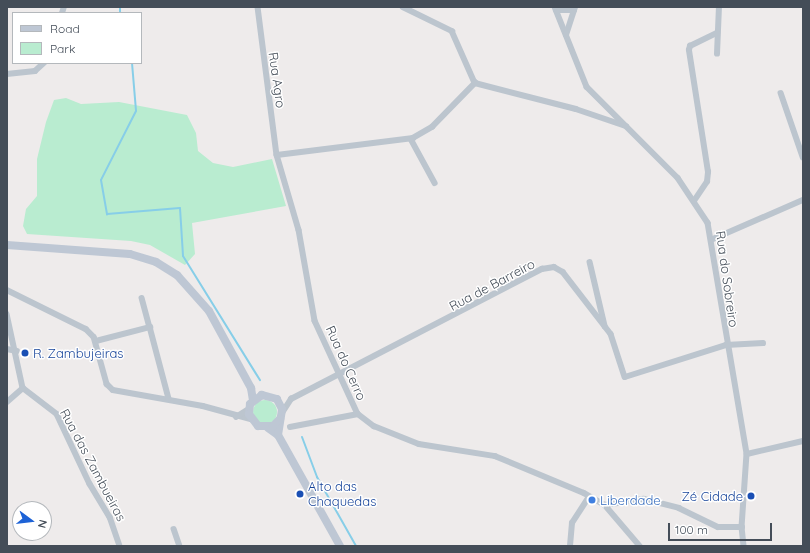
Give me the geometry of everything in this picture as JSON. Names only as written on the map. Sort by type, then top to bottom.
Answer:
[{"type":"main road","points":[[7,245],[100,250],[156,262],[195,292],[252,388],[262,395],[272,396],[280,404],[281,416],[278,435]]},
{"type":"main road","points":[[252,388],[253,400],[249,409],[251,419],[258,426],[268,428],[278,435],[340,546]]},
{"type":"main road","points":[[253,400],[262,395]]},
{"type":"main road","points":[[268,428],[281,416]]},
{"type":"street","name":"Rua Agro","points":[[258,7],[277,155]]},
{"type":"street","points":[[403,7],[452,31],[475,83]]},
{"type":"street","points":[[718,54],[717,32],[720,7]]},
{"type":"street","points":[[555,9],[574,8],[566,35]]},
{"type":"street","name":"Rua do Sobreiro","points":[[555,9],[587,86],[678,178],[694,201],[713,239],[726,345],[746,454],[742,527],[744,546]]},
{"type":"street","points":[[694,201],[708,182],[708,172],[688,50],[690,46],[717,32]]},
{"type":"street","points":[[7,74],[35,71],[43,64]]},
{"type":"street","points":[[277,155],[411,139],[432,127],[475,83]]},
{"type":"street","points":[[475,83],[576,108],[626,126]]},
{"type":"street","points":[[781,93],[803,157]]},
{"type":"street","points":[[411,139],[435,183]]},
{"type":"street","name":"Rua do Cerro","points":[[277,155],[299,230],[315,321],[337,374],[358,414],[374,426],[419,444],[495,456],[605,505]]},
{"type":"street","points":[[713,239],[803,200]]},
{"type":"street","points":[[590,262],[605,326]]},
{"type":"street","name":"Rua de Barreiro","points":[[290,399],[337,374],[442,324],[542,269],[554,267],[563,272],[605,326],[624,377],[726,345]]},
{"type":"street","points":[[7,290],[86,329],[96,341],[107,384],[113,390],[169,399],[236,417],[251,419]]},
{"type":"street","points":[[142,298],[169,399]]},
{"type":"street","points":[[7,314],[17,351],[23,388],[7,402]]},
{"type":"street","points":[[96,341],[150,327]]},
{"type":"street","points":[[726,345],[763,343]]},
{"type":"street","points":[[7,349],[17,351]]},
{"type":"street","name":"Rua das Zambueiras","points":[[23,388],[57,414],[90,484],[110,517],[120,546]]},
{"type":"street","points":[[272,396],[290,399],[281,416]]},
{"type":"street","points":[[236,417],[249,409]]},
{"type":"street","points":[[290,428],[358,414]]},
{"type":"street","points":[[746,454],[803,441]]},
{"type":"street","points":[[570,546],[572,523],[589,497]]},
{"type":"street","points":[[605,505],[644,499],[679,508],[718,527],[742,527]]},
{"type":"street","points":[[605,505],[640,546]]},
{"type":"street","points":[[174,530],[180,546]]},
{"type":"green space","points":[[66,98],[81,104],[119,102],[187,115],[196,133],[198,151],[213,163],[233,167],[272,159],[286,206],[192,223],[195,254],[185,265],[150,245],[131,241],[27,234],[23,226],[26,209],[37,196],[37,159],[46,122],[54,100]]},
{"type":"green space","points":[[265,400],[273,404],[277,412],[273,420],[265,424],[257,420],[253,412],[257,404]]},
{"type":"waterway","points":[[120,7],[120,12]]},
{"type":"waterway","points":[[132,64],[136,111],[101,180],[107,214],[180,208],[183,256],[260,380]]},
{"type":"waterway","points":[[302,437],[317,477],[356,546]]},
{"type":"place","name":"R. Zambujeiras","points":[[25,353]]},
{"type":"place","name":"Alto das Chaquedas","points":[[300,494]]},
{"type":"place","name":"Zé Cidade","points":[[751,496]]},
{"type":"place","name":"Liberdade","points":[[592,500]]}]
